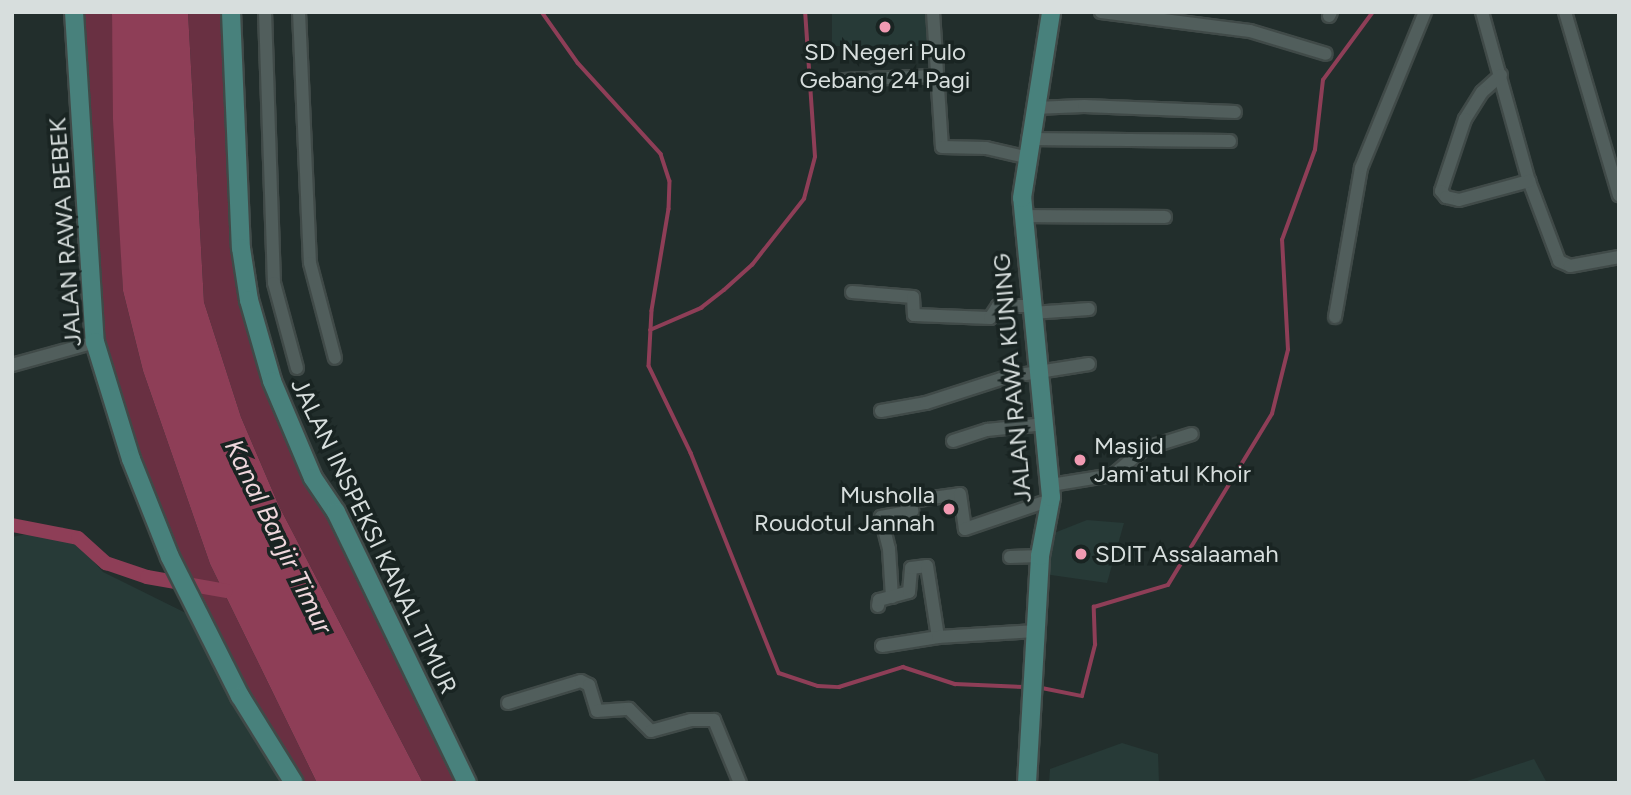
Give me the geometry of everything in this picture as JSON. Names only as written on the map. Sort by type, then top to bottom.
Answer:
[{"type":"street","name":"JALAN RAWA BEBEK","points":[[74,12],[94,341],[131,459],[170,557],[240,696],[294,783]]},
{"type":"street","name":"JALAN INSPEKSI KANAL TIMUR","points":[[232,12],[241,248],[249,300],[272,382],[313,478],[336,512],[467,783]]},
{"type":"street","points":[[265,12],[274,283],[297,368]]},
{"type":"street","points":[[299,12],[310,263],[335,358]]},
{"type":"street","points":[[933,12],[935,76],[943,148],[1230,141]]},
{"type":"street","name":"JALAN RAWA KUNING","points":[[1027,783],[1040,556],[1051,493],[1022,216],[1027,148],[1051,12]]},
{"type":"street","points":[[1101,12],[1250,31],[1326,54]]},
{"type":"street","points":[[1335,317],[1361,168],[1425,12]]},
{"type":"street","points":[[1482,12],[1528,181],[1564,266],[1619,257]]},
{"type":"street","points":[[1565,12],[1619,195]]},
{"type":"street","points":[[1501,75],[1465,118],[1441,191],[1446,198],[1459,201],[1528,181]]},
{"type":"street","points":[[844,80],[935,76]]},
{"type":"street","points":[[1034,108],[1084,106],[1235,112]]},
{"type":"street","points":[[1022,216],[1165,217]]},
{"type":"street","points":[[852,292],[913,297],[914,315],[992,317],[998,306],[1089,309]]},
{"type":"street","points":[[12,365],[94,341]]},
{"type":"street","points":[[881,411],[1040,371],[1090,364]]},
{"type":"street","points":[[953,441],[987,430],[1045,424]]},
{"type":"street","points":[[892,597],[889,548],[881,517],[912,511],[911,501],[960,494],[965,529],[1051,493],[1113,475],[1144,449],[1192,434]]},
{"type":"street","points":[[1010,558],[1040,556]]},
{"type":"street","points":[[878,606],[879,600],[909,592],[911,568],[930,568],[938,637]]},
{"type":"street","points":[[882,646],[938,637],[1036,631]]},
{"type":"street","points":[[509,703],[581,681],[589,685],[597,711],[629,709],[651,731],[691,720],[714,720],[740,783]]},
{"type":"shaded area","points":[[76,12],[112,12],[123,291],[143,371],[210,564],[317,783],[294,783],[170,557],[95,341]]},
{"type":"shaded area","points":[[188,12],[231,12],[241,248],[282,408],[467,783],[423,783],[279,506],[241,417],[204,302]]},
{"type":"shaded area","name":"SD Negeri Pulo Gebang 24 Pagi","points":[[832,12],[937,12],[937,46],[832,46]]},
{"type":"shaded area","name":"SDIT Assalaamah","points":[[1087,520],[1124,523],[1107,583],[1044,574],[1049,535]]},
{"type":"shaded area","points":[[63,527],[103,572],[204,622],[294,783],[12,783],[12,537]]},
{"type":"shaded area","points":[[1122,743],[1158,754],[1159,783],[1049,783],[1050,769]]},
{"type":"shaded area","points":[[1534,759],[1547,783],[1461,783]]},
{"type":"water","name":"Kanal Banjir Timur","points":[[112,12],[188,12],[204,302],[241,417],[279,506],[423,783],[317,783],[210,564],[143,371],[123,291],[113,119]]},
{"type":"waterway","points":[[542,12],[578,63],[661,154],[670,181],[669,209],[652,311],[649,366],[691,453],[779,673],[818,686],[839,687],[903,667],[955,684],[1025,687]]},
{"type":"waterway","points":[[650,330],[701,308],[724,290],[752,265],[804,199],[815,157],[805,12]]},
{"type":"waterway","points":[[1037,687],[1082,696],[1095,645],[1094,607],[1168,585],[1272,414],[1288,350],[1282,240],[1315,150],[1323,80],[1373,12]]},
{"type":"waterway","points":[[12,525],[78,538],[106,563],[147,577],[226,591]]},
{"type":"place","name":"SD Negeri Pulo Gebang 24 Pagi","points":[[885,27]]},
{"type":"place","name":"Masjid Jami'atul Khoir","points":[[1080,460]]},
{"type":"place","name":"Musholla Roudotul Jannah","points":[[949,509]]},
{"type":"place","name":"SDIT Assalaamah","points":[[1081,554]]}]
